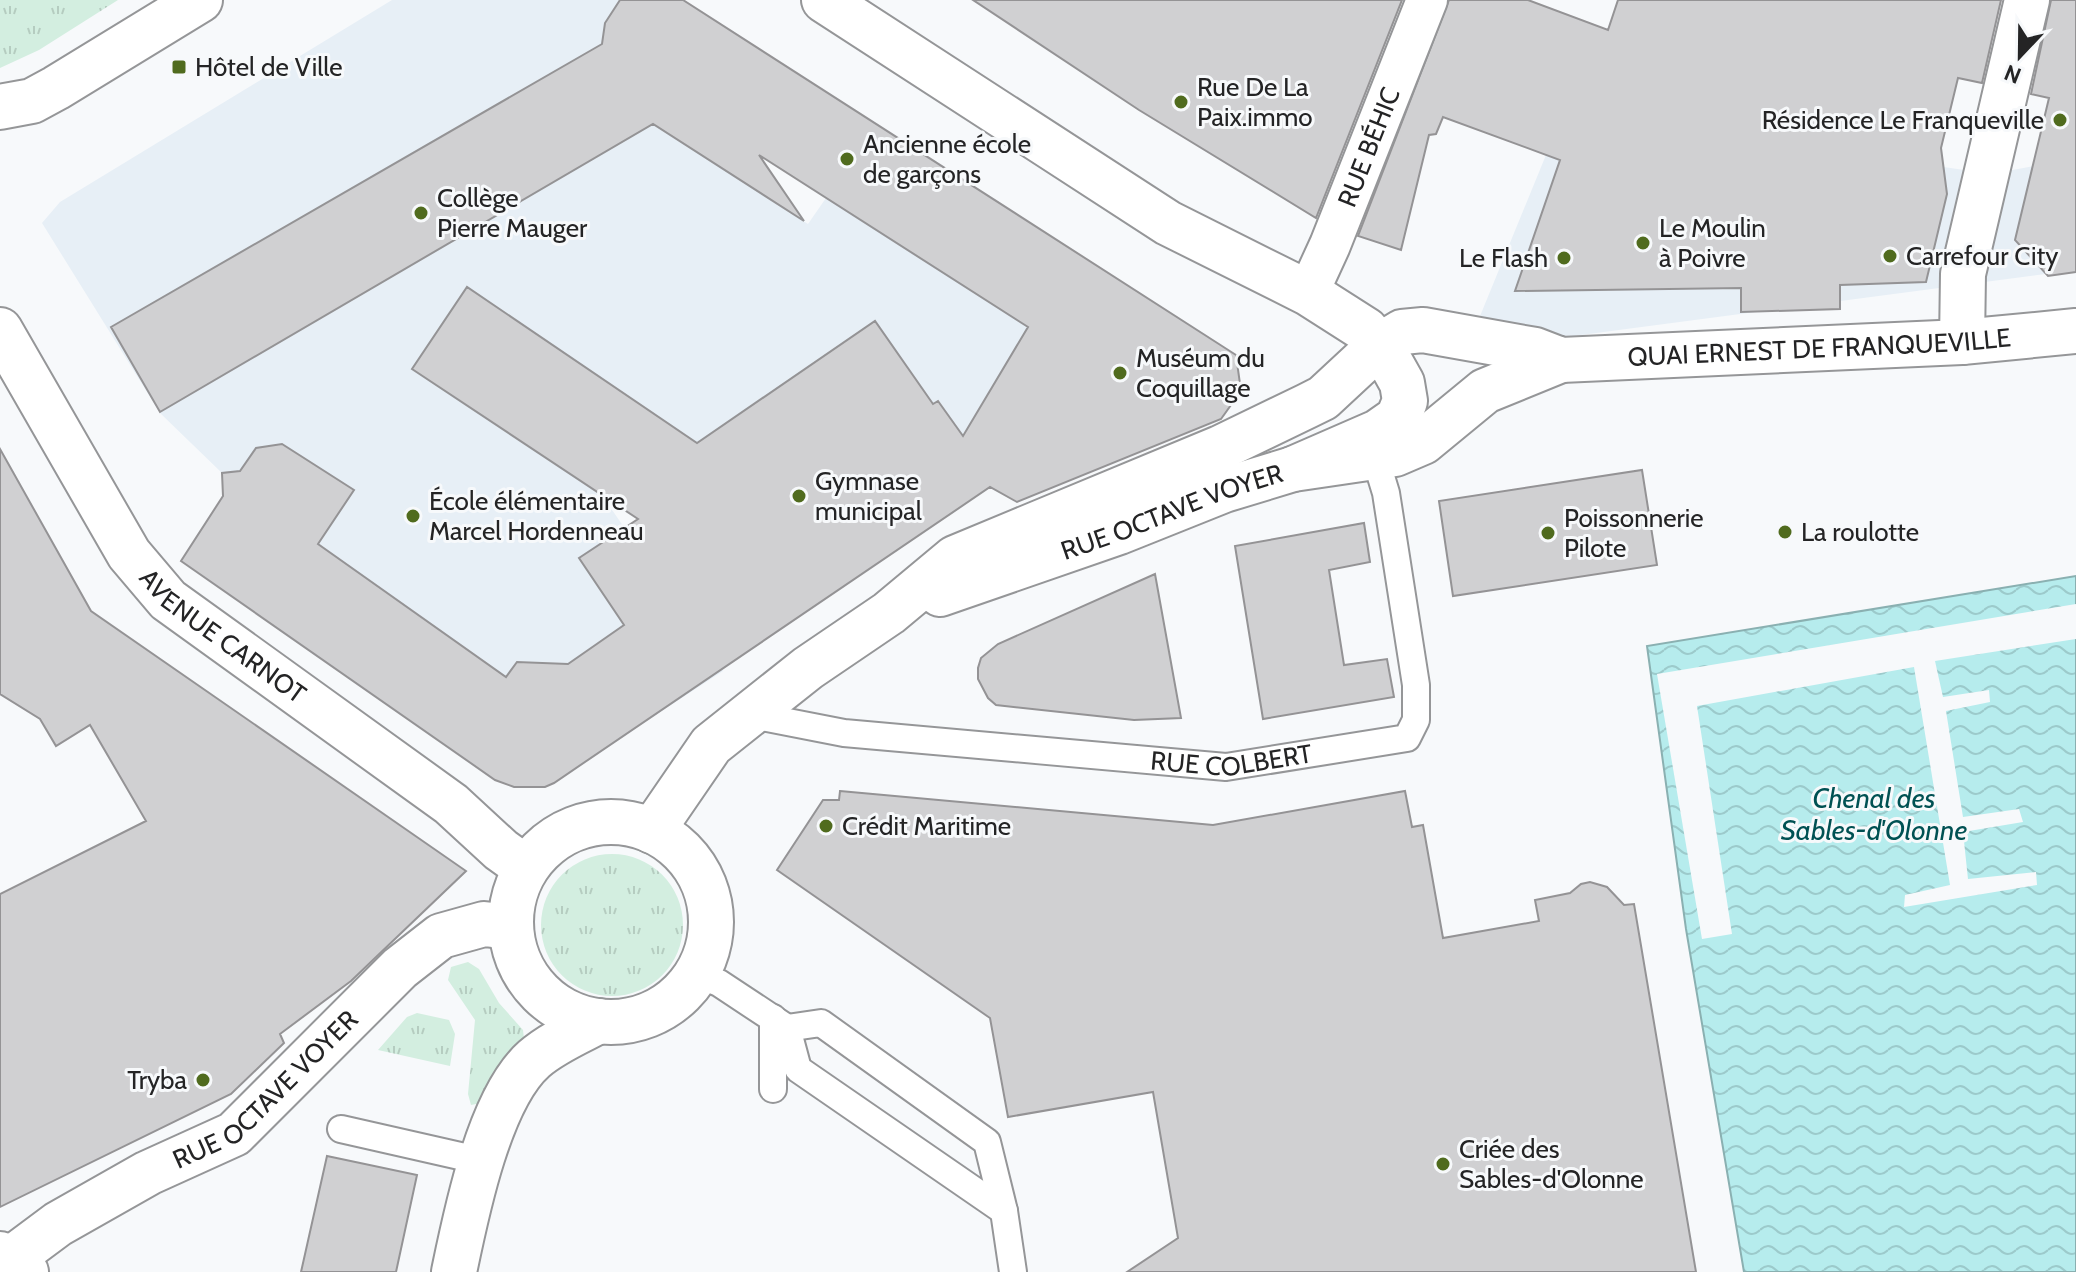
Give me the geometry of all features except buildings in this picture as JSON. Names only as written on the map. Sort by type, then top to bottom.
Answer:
[{"type":"street","points":[[0,107],[32,101],[200,0]]},
{"type":"street","points":[[824,0],[1168,223],[1318,300],[1373,338],[1396,370],[1405,401],[1398,418],[1372,447]]},
{"type":"street","name":"RUE BÉHIC","points":[[1318,300],[1330,245],[1427,0]]},
{"type":"street","points":[[1962,342],[1963,274],[2027,0]]},
{"type":"street","name":"QUAI ERNEST DE FRANQUEVILLE","points":[[1318,300],[1423,330],[1535,350],[1561,360]]},
{"type":"street","name":"AVENUE CARNOT","points":[[0,330],[129,554],[168,600],[451,804],[501,850],[526,868]]},
{"type":"street","points":[[1423,330],[1452,351],[1460,364],[1461,396],[1453,416]]},
{"type":"street","name":"RUE OCTAVE VOYER","points":[[652,831],[711,745],[747,714],[889,613],[955,558],[1220,448],[1323,398],[1373,338],[1423,330]]},
{"type":"street","name":"QUAI ERNEST DE FRANQUEVILLE","points":[[1453,416],[1485,391],[1561,360],[1962,342],[2076,331]]},
{"type":"street","name":"RUE OCTAVE VOYER","points":[[889,613],[981,577],[1119,532],[1224,490],[1372,447],[1395,454],[1423,442],[1453,416]]},
{"type":"street","points":[[612,822],[652,831],[686,856],[707,892],[710,935],[696,974],[683,992],[644,1017],[622,1022],[579,1017],[545,997],[520,966],[510,927],[514,897],[526,868],[554,839],[592,823],[612,822]]},
{"type":"street","name":"RUE OCTAVE VOYER","points":[[12,1262],[58,1224],[148,1173],[234,1134],[400,968],[441,936],[484,924],[510,927]]},
{"type":"street","points":[[454,1272],[468,1206],[507,1096],[533,1059],[599,1021]]},
{"type":"lane","name":"RUE COLBERT","points":[[747,714],[844,733],[1226,767],[1407,738],[1416,720],[1416,685],[1386,493],[1372,447]]},
{"type":"lane","points":[[696,974],[719,983],[780,1023],[821,1023],[987,1142],[1004,1211],[1013,1272]]},
{"type":"lane","points":[[773,1089],[780,1023]]},
{"type":"lane","points":[[780,1023],[798,1069],[1004,1211]]},
{"type":"lane","points":[[341,1129],[482,1161]]},
{"type":"shaded area","points":[[392,0],[620,0],[605,23],[601,54],[654,124],[808,224],[826,198],[1028,327],[958,443],[954,423],[939,401],[933,404],[875,321],[608,504],[723,671],[545,787],[514,787],[495,780],[181,561],[223,496],[222,473],[160,413],[42,223],[60,202]]},
{"type":"shaded area","points":[[1564,111],[1991,174],[2076,158],[2076,270],[1543,340],[1478,321]]},
{"type":"green space","points":[[0,0],[118,0],[39,50],[0,68]]},
{"type":"green space","points":[[612,854],[639,859],[662,875],[678,898],[683,925],[678,952],[662,975],[639,991],[612,996],[585,991],[562,975],[546,952],[541,925],[546,898],[562,875],[585,859]]},
{"type":"green space","points":[[468,962],[479,969],[499,1003],[523,1030],[525,1047],[486,1102],[471,1105],[468,1094],[475,1020],[448,980],[451,967]]},
{"type":"green space","points":[[417,1013],[449,1020],[455,1034],[450,1066],[378,1050],[407,1017]]},
{"type":"water","name":"Chenal des Sables-d'Olonne","points":[[2076,576],[2076,1272],[1744,1272],[1686,929],[1647,646]]},
{"type":"pier","points":[[2076,604],[2076,639],[1935,661],[1943,697],[1989,690],[1990,702],[1946,711],[1963,817],[2019,809],[2023,822],[1963,832],[1968,879],[2036,872],[2037,885],[1904,907],[1905,895],[1950,885],[1914,667],[1697,706],[1732,934],[1702,939],[1657,674]]},
{"type":"place","name":"Hôtel de Ville","points":[[179,67]]},
{"type":"place","name":"Rue De La Paix.immo","points":[[1181,102]]},
{"type":"place","name":"Résidence Le Franqueville","points":[[2060,120]]},
{"type":"place","name":"Ancienne école de garçons","points":[[847,159]]},
{"type":"place","name":"Collège Pierre Mauger","points":[[421,213]]},
{"type":"place","name":"Le Moulin à Poivre","points":[[1643,243]]},
{"type":"place","name":"Carrefour City","points":[[1890,256]]},
{"type":"place","name":"Le Flash","points":[[1564,258]]},
{"type":"place","name":"Muséum du Coquillage","points":[[1120,373]]},
{"type":"place","name":"Gymnase municipal","points":[[799,496]]},
{"type":"place","name":"École élémentaire Marcel Hordenneau","points":[[413,516]]},
{"type":"place","name":"La roulotte","points":[[1785,532]]},
{"type":"place","name":"Poissonnerie Pilote","points":[[1548,533]]},
{"type":"place","name":"Crédit Maritime","points":[[826,826]]},
{"type":"place","name":"Tryba","points":[[203,1080]]},
{"type":"place","name":"Criée des Sables-d'Olonne","points":[[1443,1164]]}]
